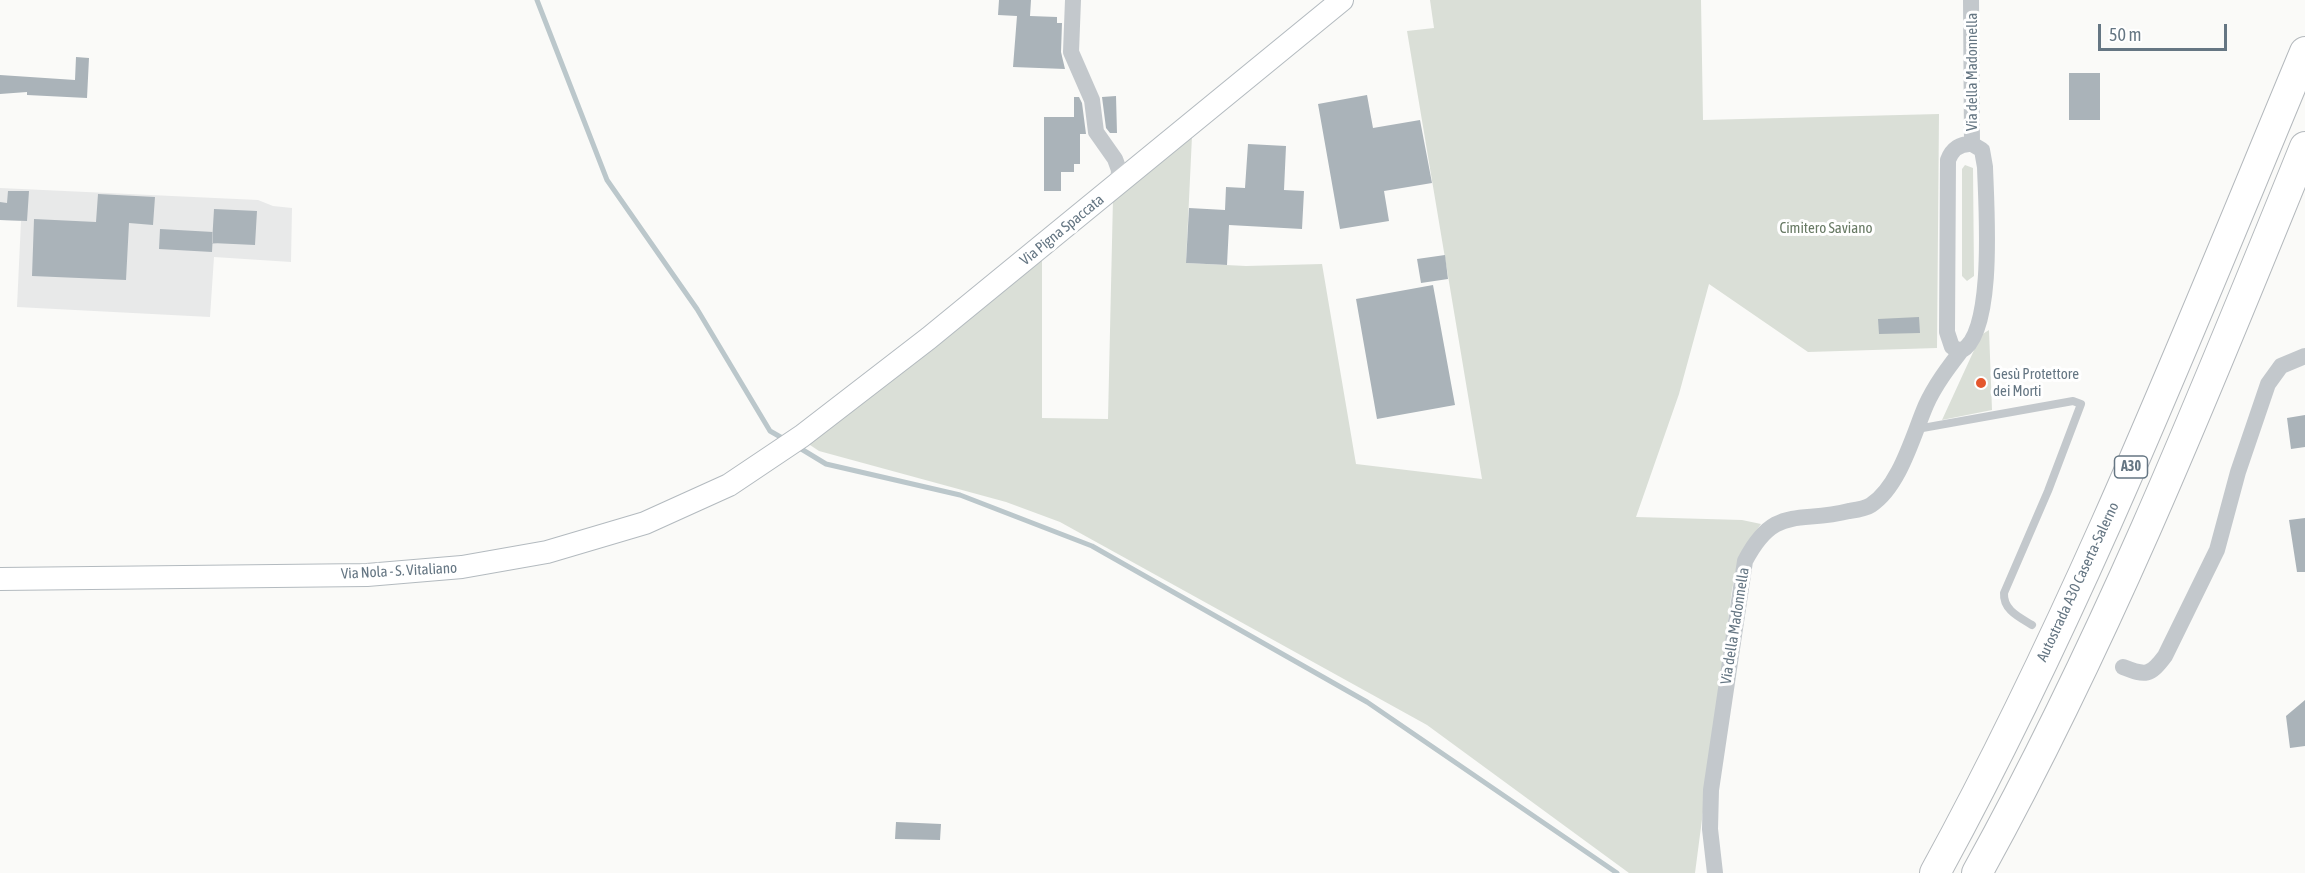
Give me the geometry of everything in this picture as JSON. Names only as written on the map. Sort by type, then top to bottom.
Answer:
[{"type":"highway","name":"Autostrada A30 Caserta-Salerno","points":[[1935,873],[1992,770],[2140,446],[2305,52]]},
{"type":"highway","name":"A30","points":[[1977,873],[2031,776],[2176,463],[2305,147]]},
{"type":"main road","name":"Via Pigna Spaccata","points":[[776,455],[929,338],[1342,0]]},
{"type":"main road","name":"Via Nola - S. Vitaliano","points":[[0,579],[367,575],[462,567],[547,552],[645,523],[729,485],[776,455]]},
{"type":"street","points":[[1073,0],[1071,52],[1092,100],[1096,132],[1115,159],[1119,170],[1118,185]]},
{"type":"street","name":"Via della Madonnella","points":[[1971,0],[1972,144]]},
{"type":"street","name":"Via della Madonnella","points":[[1715,873],[1710,829],[1711,790],[1745,561],[1755,542],[1767,527],[1794,518],[1832,516],[1869,507],[1882,496],[1909,449],[1936,386],[1977,330],[1986,282],[1985,167],[1982,150],[1972,144],[1963,144],[1955,148],[1948,160],[1947,332],[1952,346],[1961,351]]},
{"type":"street","points":[[2123,667],[2146,674],[2154,671],[2165,656],[2202,586],[2217,550],[2245,451],[2268,384],[2281,366],[2305,356]]},
{"type":"lane","points":[[1917,429],[2073,401],[2081,404],[2048,490],[2004,593],[2004,599],[2011,612],[2032,625]]},
{"type":"shaded area","points":[[0,188],[258,200],[273,206],[292,208],[291,262],[214,257],[210,317],[17,307],[21,221],[0,220]]},
{"type":"green space","name":"Cimitero Saviano","points":[[1430,0],[1701,0],[1703,120],[1939,114],[1937,348],[1808,352],[1709,284],[1679,394],[1636,517],[1742,520],[1761,524],[1742,555],[1732,590],[1695,873],[1629,873],[1427,725],[1060,522],[1006,502],[819,451],[807,443],[1042,258],[1042,418],[1108,419],[1113,198],[1192,136],[1186,263],[1246,266],[1322,264],[1356,464],[1482,479],[1407,31],[1434,28]]},
{"type":"green space","points":[[1965,165],[1973,168],[1974,276],[1967,281],[1962,276],[1962,169]]},
{"type":"green space","points":[[1989,330],[1992,410],[1942,420],[1981,335]]},
{"type":"building","points":[[999,0],[1031,0],[1030,16],[1057,17],[1057,23],[1062,23],[1061,52],[1065,69],[1013,67],[1017,16],[998,15]]},
{"type":"building","points":[[76,57],[89,58],[87,98],[27,95],[27,92],[0,94],[0,75],[75,80]]},
{"type":"building","points":[[2069,73],[2100,73],[2100,120],[2069,120]]},
{"type":"building","points":[[1367,95],[1373,128],[1420,120],[1432,183],[1384,191],[1389,221],[1340,229],[1318,104]]},
{"type":"building","points":[[1116,96],[1117,133],[1110,133],[1106,128],[1102,97]]},
{"type":"building","points":[[1074,97],[1079,97],[1082,103],[1086,134],[1080,134],[1080,164],[1074,164],[1074,172],[1061,172],[1061,191],[1044,191],[1044,117],[1074,117]]},
{"type":"building","points":[[1248,144],[1286,146],[1284,190],[1304,191],[1302,229],[1229,225],[1227,265],[1186,263],[1189,208],[1225,210],[1226,187],[1245,188]]},
{"type":"building","points":[[8,191],[29,191],[27,221],[0,220],[0,202],[7,203]]},
{"type":"building","points":[[98,194],[155,197],[153,225],[129,223],[126,280],[32,276],[34,219],[96,222]]},
{"type":"building","points":[[214,209],[257,211],[255,245],[212,243]]},
{"type":"building","points":[[160,229],[213,232],[212,252],[159,249]]},
{"type":"building","points":[[1445,255],[1448,279],[1421,283],[1417,259]]},
{"type":"building","points":[[1433,285],[1455,405],[1377,419],[1356,299]]},
{"type":"building","points":[[1919,317],[1920,333],[1879,334],[1878,319]]},
{"type":"building","points":[[2305,415],[2305,447],[2291,449],[2287,418]]},
{"type":"building","points":[[2305,518],[2305,572],[2297,572],[2289,520]]},
{"type":"building","points":[[2305,700],[2305,746],[2290,748],[2286,716]]},
{"type":"building","points":[[896,822],[941,824],[940,840],[895,839]]},
{"type":"waterway","points":[[537,0],[607,180],[697,309],[770,431],[784,439]]},
{"type":"waterway","points":[[798,447],[826,464],[960,495],[1092,546],[1367,702],[1617,873]]},
{"type":"place","name":"Gesù Protettore dei Morti","points":[[1981,383]]}]
